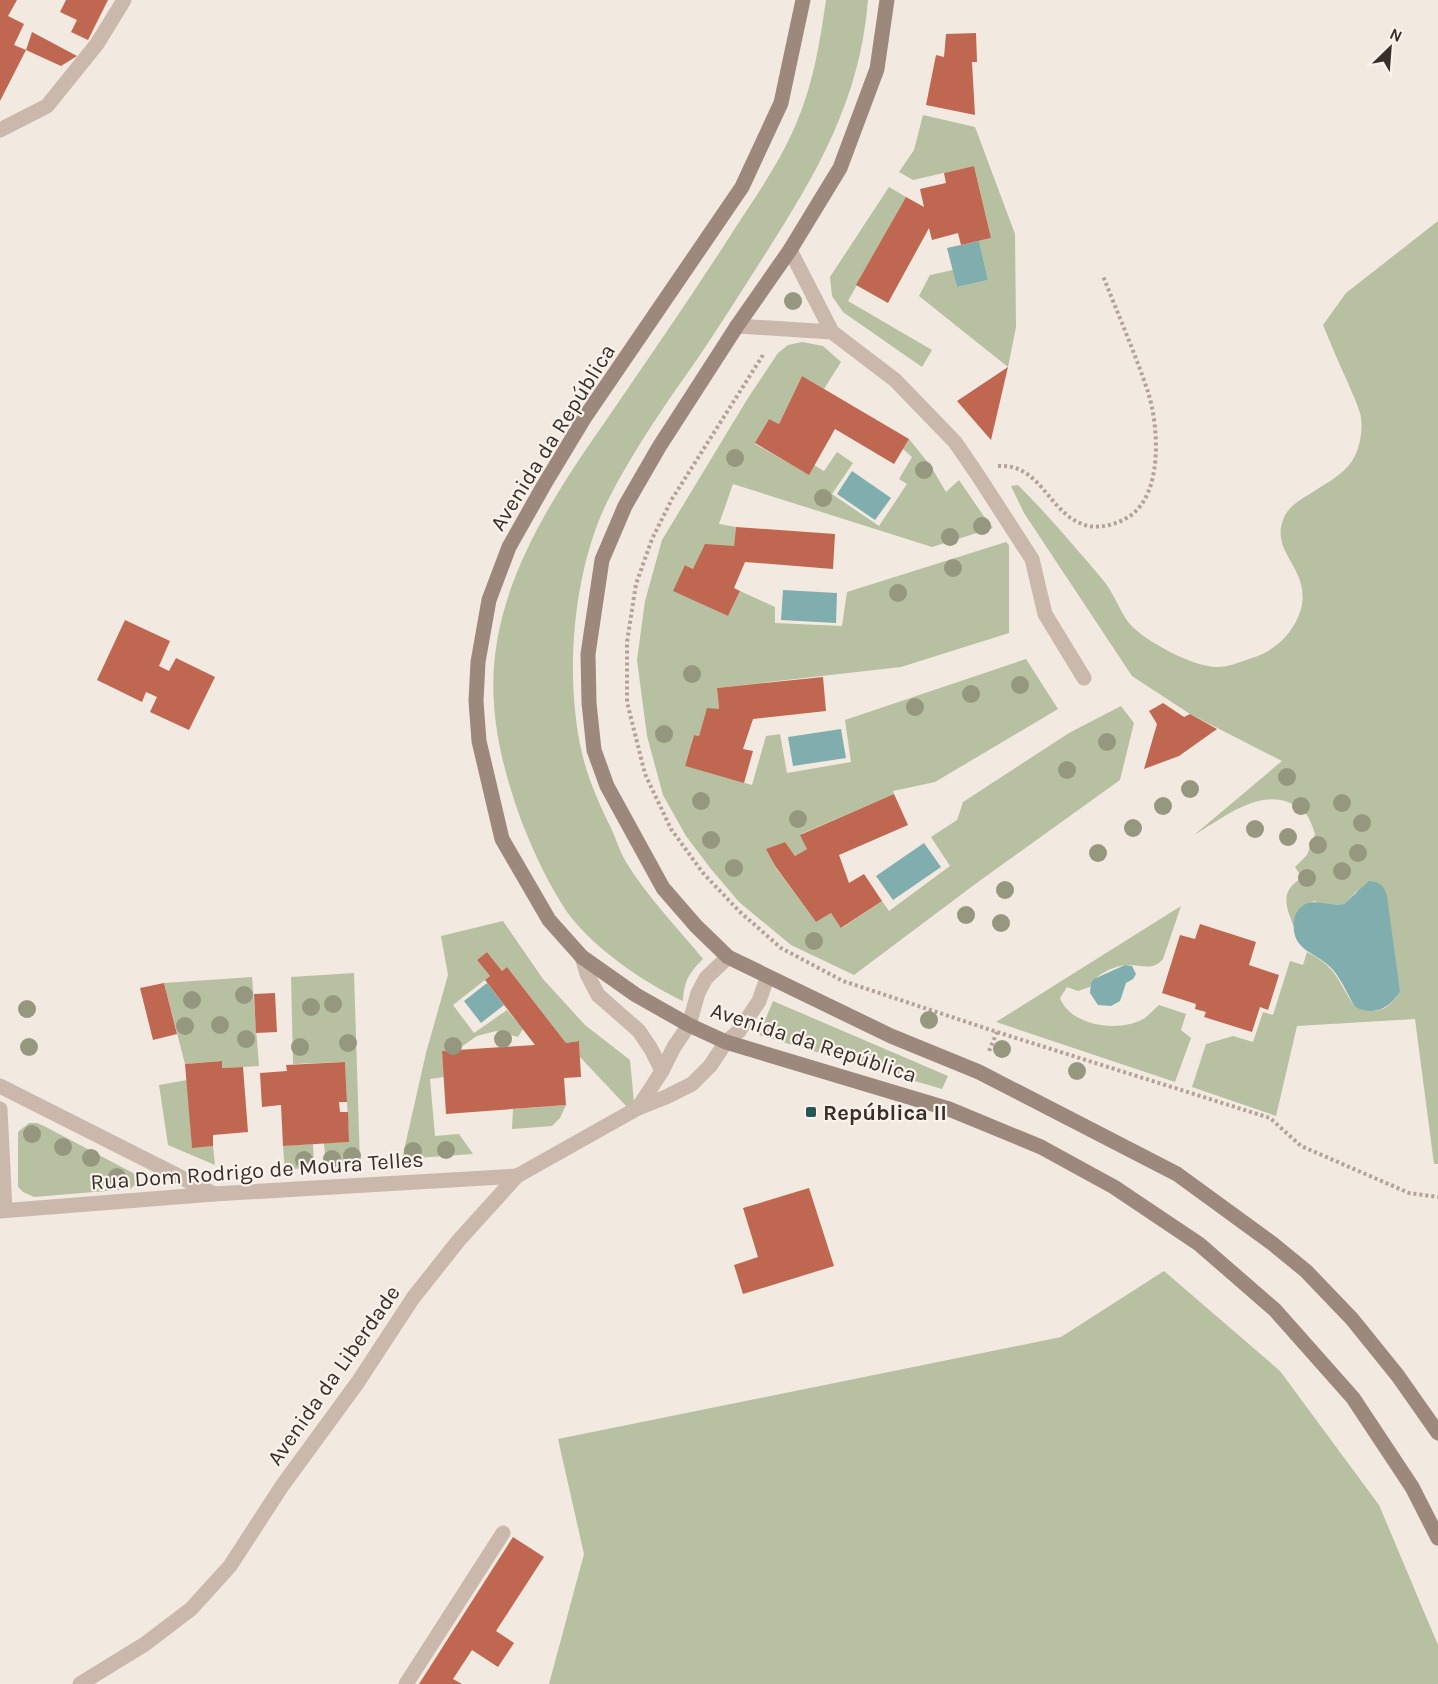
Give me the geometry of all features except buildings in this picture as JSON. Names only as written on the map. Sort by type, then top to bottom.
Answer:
[{"type":"main road","name":"Avenida da República","points":[[803,0],[781,104],[742,186],[585,417],[510,547],[489,600],[478,662],[476,701],[479,741],[502,839],[549,920],[582,957],[636,995],[689,1025],[726,1042],[949,1109],[1041,1147],[1114,1187],[1199,1244],[1275,1310],[1353,1398],[1412,1488],[1438,1538]]},
{"type":"main road","name":"Avenida da República","points":[[887,0],[877,69],[840,168],[790,250],[659,447],[625,506],[602,560],[588,654],[588,703],[594,750],[607,786],[663,888],[696,926],[728,957],[767,978],[891,1036],[979,1072],[1177,1174],[1306,1271],[1352,1319],[1398,1376],[1438,1434]]},
{"type":"street","points":[[0,130],[47,106],[97,44],[124,0]]},
{"type":"street","points":[[790,250],[832,332],[895,381],[955,442],[977,474],[1032,559],[1045,614],[1084,678]]},
{"type":"street","points":[[737,327],[832,332]]},
{"type":"street","points":[[582,957],[587,974],[598,995],[639,1031],[662,1071]]},
{"type":"street","points":[[638,1108],[689,1025],[706,978],[728,957]]},
{"type":"street","name":"Avenida da Liberdade","points":[[80,1684],[145,1644],[191,1608],[230,1566],[282,1486],[358,1382],[413,1298],[459,1240],[517,1176],[638,1108],[692,1084],[710,1066],[726,1042],[740,1031],[759,1001],[767,978]]},
{"type":"street","points":[[0,1086],[214,1194]]},
{"type":"street","points":[[0,1110],[3,1210]]},
{"type":"street","name":"Rua Dom Rodrigo de Moura Telles","points":[[3,1210],[214,1194],[517,1176]]},
{"type":"street","points":[[406,1684],[503,1533]]},
{"type":"path","points":[[977,474],[996,466],[1007,465],[1027,472],[1058,507],[1072,519],[1090,526],[1113,524],[1125,519],[1142,505],[1152,483],[1155,446],[1154,419],[1148,392],[1103,276]]},
{"type":"path","points":[[764,355],[672,499],[652,538],[636,584],[627,642],[627,702],[645,774],[671,829],[703,873],[738,911],[781,948],[843,981],[1270,1118],[1301,1146],[1409,1193],[1438,1197]]},
{"type":"path","points":[[987,1058],[997,1032]]},
{"type":"green space","points":[[826,0],[868,0],[856,71],[846,103],[818,165],[801,195],[708,343],[651,426],[608,500],[587,558],[575,624],[573,658],[577,723],[582,753],[594,791],[626,862],[653,900],[703,959],[688,978],[683,1001],[651,984],[618,962],[575,923],[553,889],[527,836],[504,767],[494,707],[494,666],[507,599],[534,535],[569,475],[719,254],[783,152],[807,94]]},
{"type":"green space","points":[[923,115],[975,127],[1015,234],[1016,327],[1008,367],[919,296],[930,275],[953,270],[957,287],[988,280],[979,241],[991,238],[974,166],[913,180],[899,172],[914,150]]},
{"type":"green space","points":[[889,187],[906,197],[848,301],[932,350],[922,367],[843,312],[832,296],[830,277]]},
{"type":"green space","points":[[1438,221],[1438,1164],[1434,1164],[1415,1019],[1297,1026],[1276,1116],[1192,1087],[1206,1044],[1233,1036],[1253,1042],[1263,1012],[1273,1015],[1290,961],[1303,965],[1307,952],[1331,969],[1355,1007],[1381,1010],[1390,1004],[1400,992],[1357,891],[1344,904],[1324,905],[1314,901],[1309,903],[1297,914],[1294,927],[1287,906],[1287,894],[1290,888],[1302,878],[1295,867],[1307,855],[1315,834],[1305,813],[1291,803],[1277,799],[1263,800],[1234,811],[1194,835],[1282,761],[1190,714],[1132,676],[1024,513],[1011,486],[1018,485],[1040,508],[1103,580],[1129,623],[1157,645],[1195,663],[1217,667],[1235,664],[1268,651],[1276,646],[1294,626],[1301,609],[1303,595],[1297,573],[1283,544],[1281,534],[1284,517],[1294,505],[1348,466],[1355,456],[1361,438],[1362,425],[1359,409],[1323,325],[1346,293]]},
{"type":"green space","points":[[802,342],[823,346],[841,362],[824,389],[802,376],[779,424],[769,419],[755,444],[808,474],[814,465],[824,471],[837,452],[853,463],[832,494],[879,526],[907,484],[899,479],[912,457],[903,449],[909,439],[930,465],[946,492],[959,480],[993,528],[932,547],[733,484],[719,524],[736,527],[734,546],[693,569],[686,565],[674,591],[728,616],[740,591],[775,607],[775,623],[842,626],[847,592],[1006,542],[1009,545],[1009,633],[901,667],[717,688],[719,709],[707,709],[699,736],[694,735],[685,766],[752,785],[766,736],[780,734],[787,773],[851,762],[845,720],[1026,659],[1058,709],[935,782],[893,791],[894,794],[801,834],[807,849],[795,856],[785,842],[767,849],[775,867],[816,922],[831,913],[842,928],[882,901],[889,911],[950,866],[931,837],[957,820],[963,802],[1069,733],[1121,706],[1134,723],[1120,780],[854,975],[791,945],[739,902],[686,836],[663,795],[647,736],[637,660],[645,601],[662,540],[778,353],[788,345]]},
{"type":"green space","points":[[1181,906],[1163,959],[1159,963],[1150,966],[1116,967],[1100,975],[1090,987],[1078,991],[1067,987],[1060,998],[1066,1008],[1075,1015],[1098,1025],[1135,1023],[1145,1018],[1159,1005],[1186,1014],[1181,1030],[1191,1038],[1175,1082],[996,1022]]},
{"type":"green space","points":[[503,921],[543,979],[585,1025],[630,1060],[634,1102],[627,1107],[580,1057],[579,1041],[566,1043],[507,967],[502,971],[487,952],[477,960],[490,976],[453,1005],[474,1033],[507,1010],[523,1029],[518,1037],[496,1031],[477,1036],[461,1047],[442,1051],[444,1077],[430,1079],[435,1136],[459,1134],[473,1154],[402,1159],[426,1053],[448,975],[441,936]]},
{"type":"green space","points":[[354,973],[360,1164],[326,1166],[324,1143],[349,1142],[345,1062],[293,1064],[291,977]]},
{"type":"green space","points":[[252,977],[259,1066],[222,1068],[221,1061],[185,1064],[164,983]]},
{"type":"green space","points":[[773,1001],[948,1076],[942,1089],[759,1035]]},
{"type":"green space","points":[[187,1080],[192,1147],[213,1146],[215,1165],[168,1145],[159,1085]]},
{"type":"green space","points":[[566,1105],[560,1118],[552,1126],[512,1129],[513,1109]]},
{"type":"green space","points":[[29,1123],[44,1126],[133,1173],[136,1177],[135,1185],[130,1189],[34,1197],[23,1192],[18,1187],[18,1132]]},
{"type":"green space","points":[[313,1144],[314,1167],[285,1170],[283,1146]]},
{"type":"green space","points":[[1164,1271],[1280,1371],[1379,1505],[1438,1645],[1438,1684],[549,1684],[584,1554],[558,1439],[1061,1337]]},
{"type":"water","points":[[979,241],[988,280],[957,287],[947,248]]},
{"type":"water","points":[[852,471],[891,498],[875,520],[837,494]]},
{"type":"water","points":[[783,590],[837,593],[836,623],[781,620]]},
{"type":"water","points":[[841,729],[846,758],[793,766],[788,737]]},
{"type":"water","points":[[924,843],[941,867],[893,900],[876,876]]},
{"type":"water","points":[[1369,881],[1381,885],[1387,896],[1400,992],[1386,1007],[1375,1011],[1355,1007],[1334,971],[1301,945],[1294,931],[1295,917],[1303,906],[1311,902],[1344,904]]},
{"type":"water","points":[[1125,965],[1132,966],[1136,974],[1126,983],[1120,1001],[1111,1006],[1098,1005],[1090,993],[1091,983],[1094,979]]},
{"type":"water","points":[[487,983],[504,1005],[481,1023],[464,1001]]},
{"type":"place","name":"República II","points":[[811,1112]]}]
